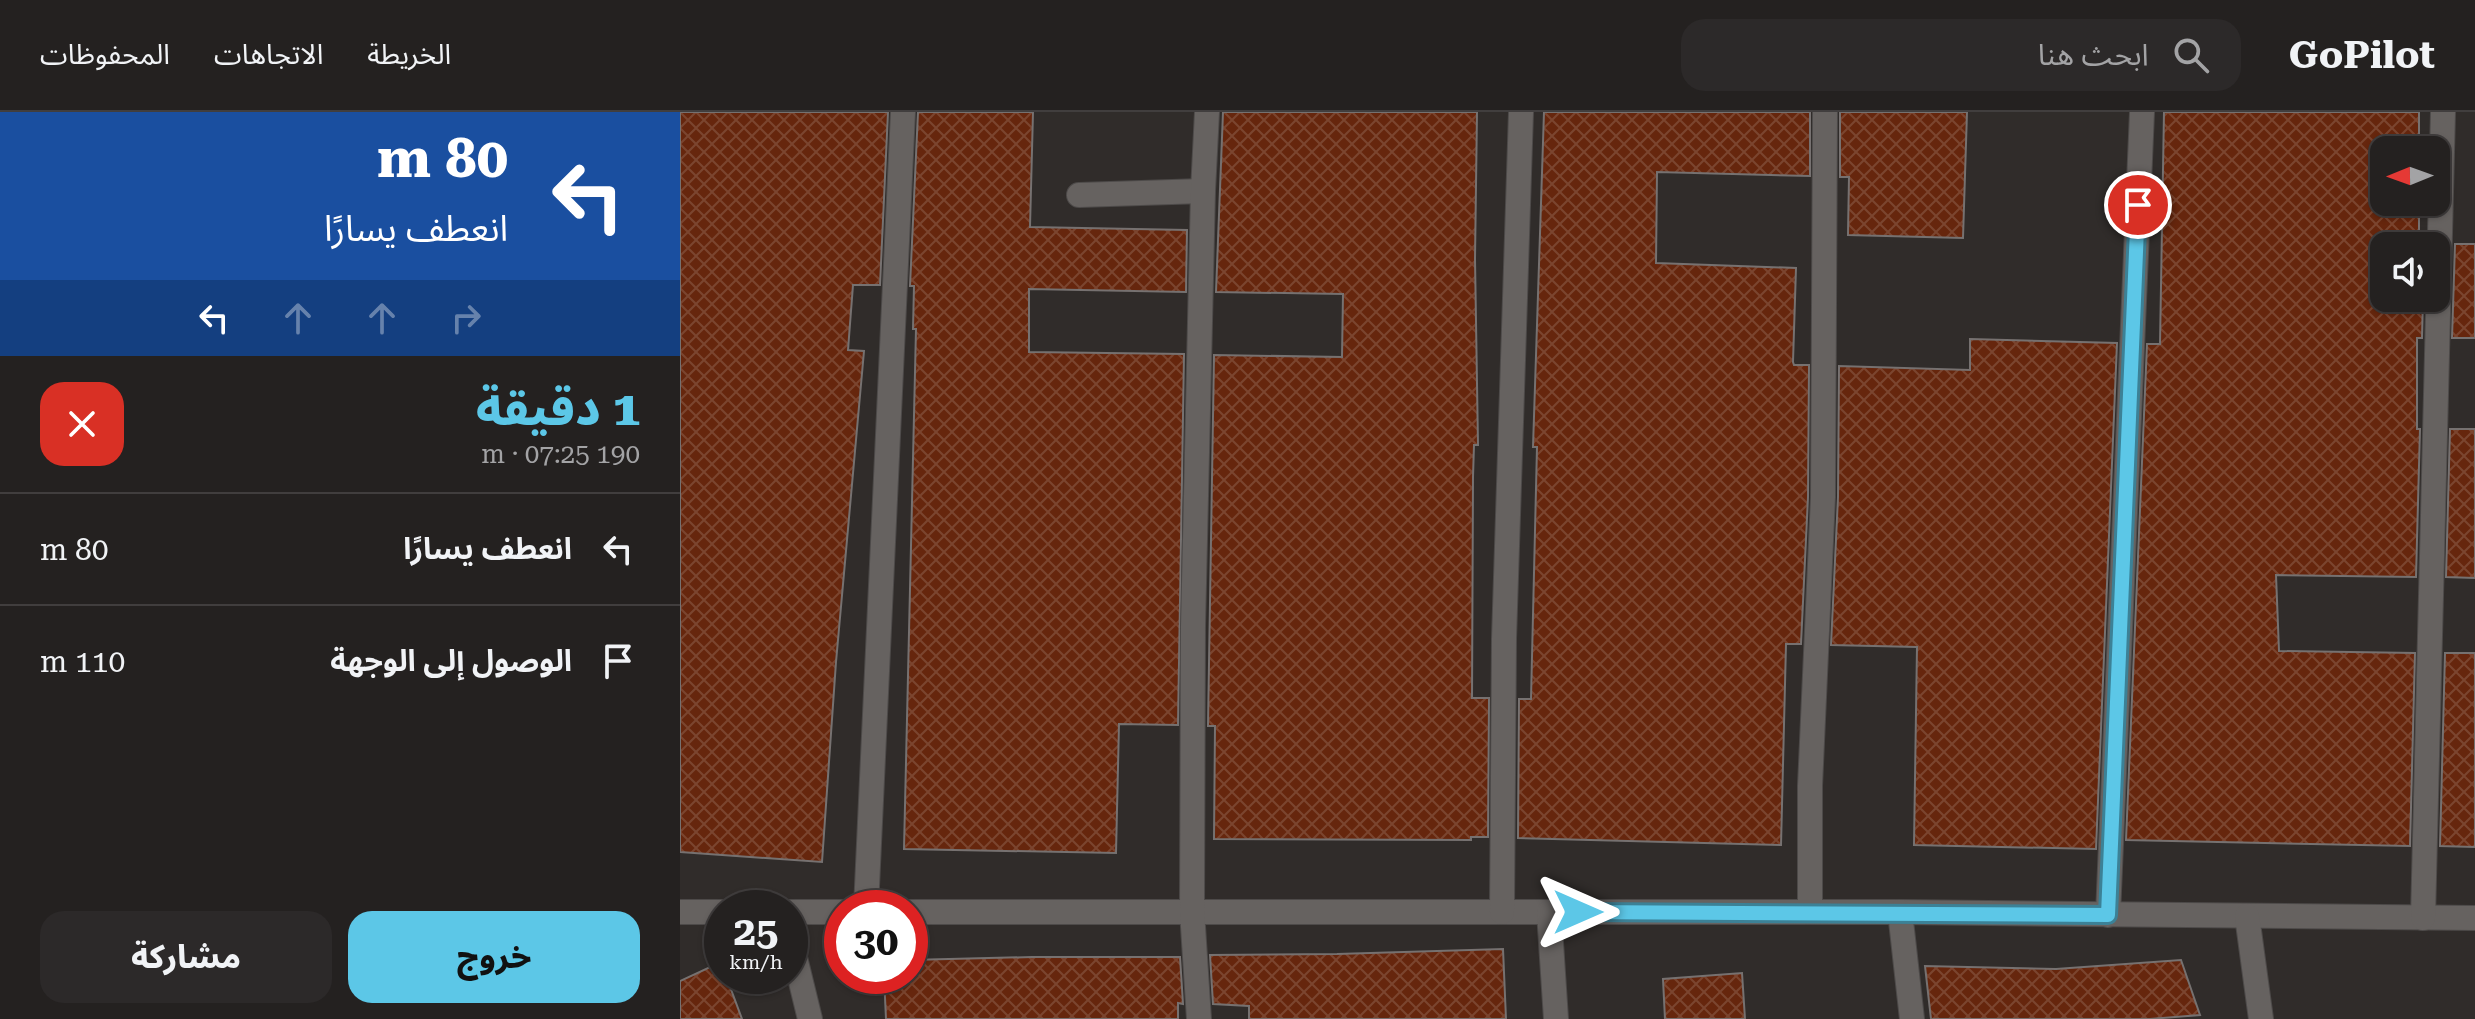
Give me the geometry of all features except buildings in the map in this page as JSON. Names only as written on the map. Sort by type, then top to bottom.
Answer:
[{"type":"street","points":[[867,890],[903,112]]},
{"type":"street","points":[[1199,1019],[1192,911],[1193,627],[1207,112]]},
{"type":"street","points":[[1502,912],[1504,639],[1521,112]]},
{"type":"street","points":[[1810,912],[1810,786],[1823,497],[1825,112]]},
{"type":"street","points":[[2108,915],[2142,112]]},
{"type":"street","points":[[2423,918],[2443,112]]},
{"type":"street","points":[[1079,195],[1203,191]]},
{"type":"street","points":[[680,912],[704,912]]},
{"type":"street","points":[[928,912],[1900,912],[2475,918]]},
{"type":"street","points":[[1549,912],[1556,1019]]},
{"type":"street","points":[[1900,912],[1912,1019]]},
{"type":"street","points":[[2247,916],[2261,1019]]},
{"type":"street","points":[[804,994],[810,1019]]},
{"type":"route","points":[[1578,912],[2108,915],[2138,205]]}]
